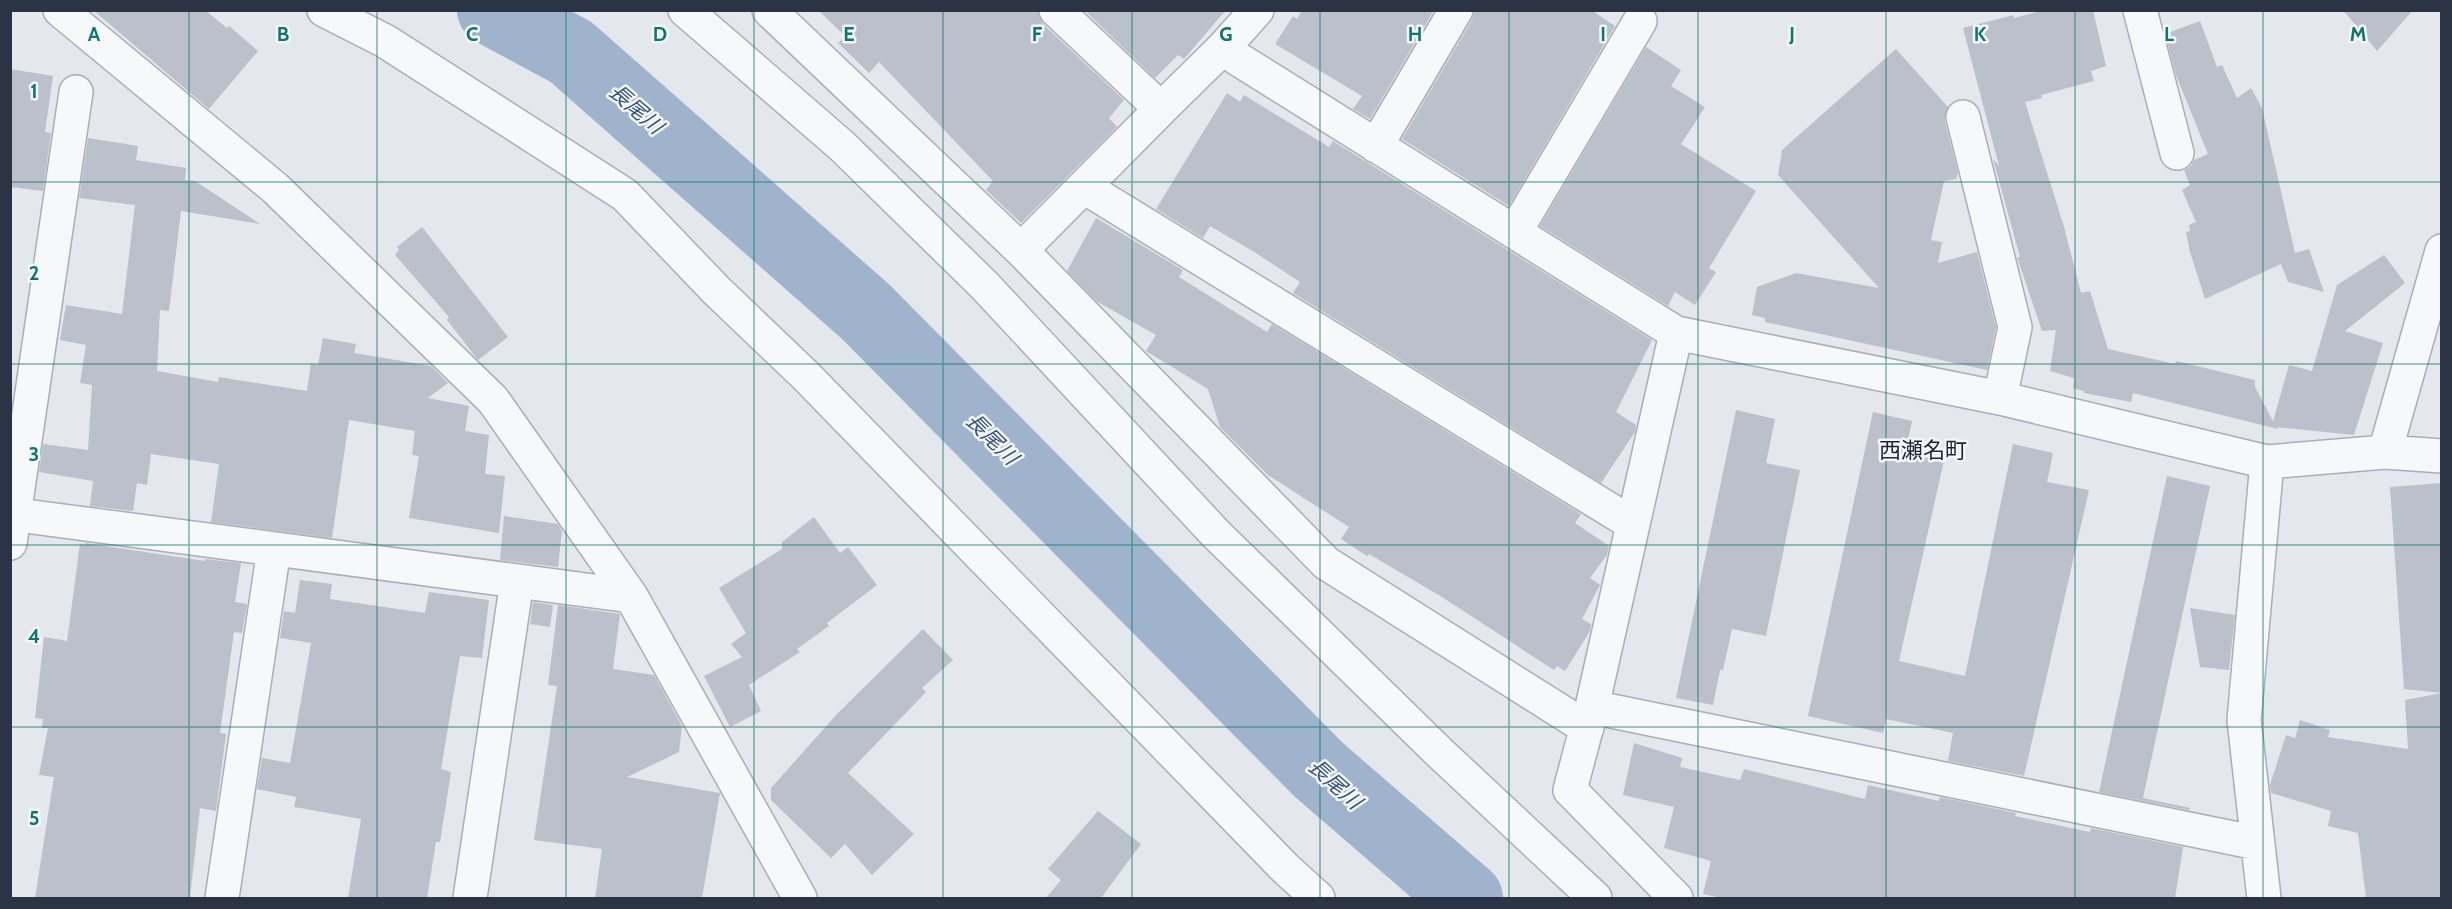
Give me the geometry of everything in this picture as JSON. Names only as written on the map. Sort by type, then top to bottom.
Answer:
[{"type":"street","points":[[60,10],[275,188],[494,400],[631,596],[800,898]]},
{"type":"street","points":[[324,10],[385,41],[625,195],[716,290],[806,376],[1286,869],[1317,898]]},
{"type":"street","points":[[685,10],[850,154],[985,286],[1215,533],[1440,753],[1595,898]]},
{"type":"street","points":[[769,10],[1021,250],[1326,563],[1589,717],[2257,843]]},
{"type":"street","points":[[1056,10],[1161,109]]},
{"type":"street","points":[[1021,250],[1222,49],[1257,10]]},
{"type":"street","points":[[1376,146],[1456,10]]},
{"type":"street","points":[[2140,10],[2177,153]]},
{"type":"street","points":[[1515,232],[1640,21]]},
{"type":"street","points":[[1222,49],[1676,333],[2000,398],[2267,462],[2385,452],[2442,456]]},
{"type":"street","points":[[76,92],[12,524],[274,549],[631,596]]},
{"type":"street","points":[[1963,117],[2015,327],[2000,398]]},
{"type":"street","points":[[1084,187],[1633,524]]},
{"type":"street","points":[[2385,452],[2442,251]]},
{"type":"street","points":[[1676,333],[1589,717],[1570,790],[1676,898]]},
{"type":"street","points":[[2264,898],[2244,720],[2267,462]]},
{"type":"street","points":[[222,898],[274,549]]},
{"type":"street","points":[[471,898],[518,581]]},
{"type":"building","points":[[93,10],[205,10],[227,28],[229,26],[258,51],[209,109]]},
{"type":"building","points":[[818,10],[1038,10],[1043,24],[1124,100],[1109,118],[1117,127],[1021,223],[986,190],[993,181],[879,62],[869,73],[838,43],[845,36]]},
{"type":"building","points":[[1084,10],[1226,10],[1184,59],[1178,55],[1155,78]]},
{"type":"building","points":[[1302,10],[1434,10],[1370,119],[1353,109],[1362,96],[1275,44],[1293,16],[1297,19]]},
{"type":"building","points":[[1475,10],[1591,10],[1615,26],[1509,206],[1402,139],[1472,20]]},
{"type":"building","points":[[2044,10],[2093,10],[2106,66],[2091,71],[2094,81],[2041,95],[2042,98],[2025,102],[2064,227],[2081,293],[2090,291],[2108,349],[2175,364],[2176,361],[2255,380],[2255,387],[2273,421],[2289,365],[2312,371],[2337,285],[2384,255],[2405,283],[2345,331],[2383,343],[2354,435],[2277,427],[2278,429],[2133,393],[2131,402],[2084,393],[2084,391],[2073,388],[2074,378],[2050,371],[2056,330],[2042,331],[2017,257],[2020,257],[1993,159],[1999,166],[1963,28]]},
{"type":"building","points":[[2343,10],[2413,10],[2377,51]]},
{"type":"building","points":[[2200,21],[2217,67],[2222,65],[2237,98],[2251,88],[2262,108],[2295,253],[2309,249],[2324,292],[2288,282],[2281,264],[2205,299],[2186,232],[2190,231],[2189,225],[2196,222],[2182,190],[2190,185],[2184,170],[2191,166],[2194,160],[2208,154],[2176,75],[2165,34]]},
{"type":"building","points":[[1646,47],[1681,70],[1671,86],[1705,107],[1681,144],[1756,191],[1709,268],[1716,272],[1695,305],[1675,292],[1668,306],[1540,226]]},
{"type":"building","points":[[1896,49],[1948,107],[1945,122],[1958,173],[1956,179],[1944,181],[1931,240],[1942,242],[1938,263],[1977,252],[1996,327],[1987,370],[1765,322],[1765,318],[1752,315],[1757,287],[1796,273],[1879,288],[1778,175],[1782,150]]},
{"type":"building","points":[[10,69],[53,76],[45,132],[51,133],[43,191],[10,187]]},
{"type":"building","points":[[1227,93],[1240,102],[1244,95],[1329,147],[1333,141],[1652,340],[1616,412],[1636,425],[1635,432],[1601,483],[1293,293],[1300,282],[1256,253],[1210,226],[1203,238],[1156,209]]},
{"type":"building","points":[[88,138],[138,146],[136,160],[186,168],[185,180],[195,181],[260,224],[181,211],[169,311],[160,310],[157,371],[218,382],[219,377],[307,391],[311,363],[318,365],[323,338],[356,344],[354,353],[431,366],[448,383],[428,398],[469,406],[465,431],[489,435],[485,474],[505,476],[499,533],[409,518],[419,456],[412,455],[415,431],[349,420],[332,538],[211,522],[219,464],[151,454],[147,485],[137,483],[133,511],[90,506],[93,481],[39,472],[43,444],[88,450],[92,385],[80,383],[86,345],[60,340],[66,305],[122,314],[135,205],[79,198]]},
{"type":"building","points":[[1096,218],[1183,270],[1179,277],[1267,332],[1272,324],[1581,514],[1575,523],[1609,546],[1607,555],[1590,578],[1600,585],[1582,619],[1591,624],[1590,631],[1565,671],[1557,666],[1554,670],[1442,597],[1341,539],[1349,527],[1268,475],[1220,427],[1208,389],[1146,351],[1156,335],[1096,301],[1067,271]]},
{"type":"building","points":[[422,227],[508,337],[478,360],[447,320],[449,317],[395,255],[399,250],[397,247]]},
{"type":"building","points":[[1736,410],[1775,419],[1766,463],[1800,470],[1766,636],[1732,629],[1713,705],[1676,698]]},
{"type":"building","points":[[1873,412],[1912,421],[1906,448],[1945,456],[1899,661],[1965,676],[2013,444],[2053,453],[2047,482],[2089,490],[2024,776],[1948,761],[1953,733],[1886,719],[1883,733],[1808,716]]},
{"type":"building","points":[[2167,476],[2210,486],[2143,798],[2190,808],[2189,810],[2099,792]]},
{"type":"building","points":[[2442,483],[2442,693],[2404,689],[2390,487]]},
{"type":"building","points":[[504,516],[558,524],[562,531],[558,567],[500,560]]},
{"type":"building","points":[[814,517],[840,553],[848,547],[877,585],[827,623],[829,626],[797,649],[800,652],[749,685],[761,711],[730,727],[704,676],[742,657],[731,644],[746,633],[719,588],[782,549],[782,542]]},
{"type":"building","points":[[85,543],[205,561],[205,559],[241,563],[235,602],[247,604],[242,633],[234,632],[220,733],[226,734],[216,811],[200,808],[190,898],[35,898],[54,777],[39,775],[48,728],[42,728],[43,719],[35,718],[44,637],[67,641],[80,544],[85,545]]},
{"type":"building","points":[[300,580],[332,584],[330,599],[425,613],[429,592],[489,600],[482,658],[460,656],[441,769],[451,772],[440,842],[436,842],[427,898],[348,898],[361,819],[294,807],[296,797],[257,789],[262,758],[290,763],[311,643],[280,638],[284,611],[295,613]]},
{"type":"building","points":[[533,602],[553,605],[550,627],[530,624]]},
{"type":"building","points":[[558,605],[620,614],[613,669],[654,675],[682,726],[679,752],[627,777],[720,793],[702,898],[595,898],[602,849],[534,840],[557,686],[548,685]]},
{"type":"building","points":[[2190,608],[2235,615],[2229,670],[2200,667]]},
{"type":"building","points":[[923,629],[953,660],[922,688],[926,692],[848,773],[914,834],[872,875],[845,844],[831,858],[771,800],[771,788],[838,713]]},
{"type":"building","points":[[2442,693],[2442,898],[2366,898],[2358,833],[2328,826],[2331,811],[2271,793],[2270,785],[2286,735],[2295,738],[2300,720],[2330,730],[2328,737],[2408,749],[2405,700]]},
{"type":"building","points":[[1634,743],[1682,758],[1680,767],[1740,780],[1744,769],[1865,799],[1868,785],[1939,801],[1940,797],[2016,813],[2015,816],[2090,832],[2091,828],[2183,847],[2175,898],[1721,898],[1703,894],[1711,861],[1664,848],[1674,807],[1623,795]]},
{"type":"building","points":[[1098,811],[1141,844],[1101,898],[1046,898],[1061,880],[1048,869]]},
{"type":"waterway","name":"長尾川","points":[[493,10],[571,52],[866,312],[1319,770],[1467,898]]},
{"type":"district","name":"西瀬名町","points":[[1923,450]]}]
